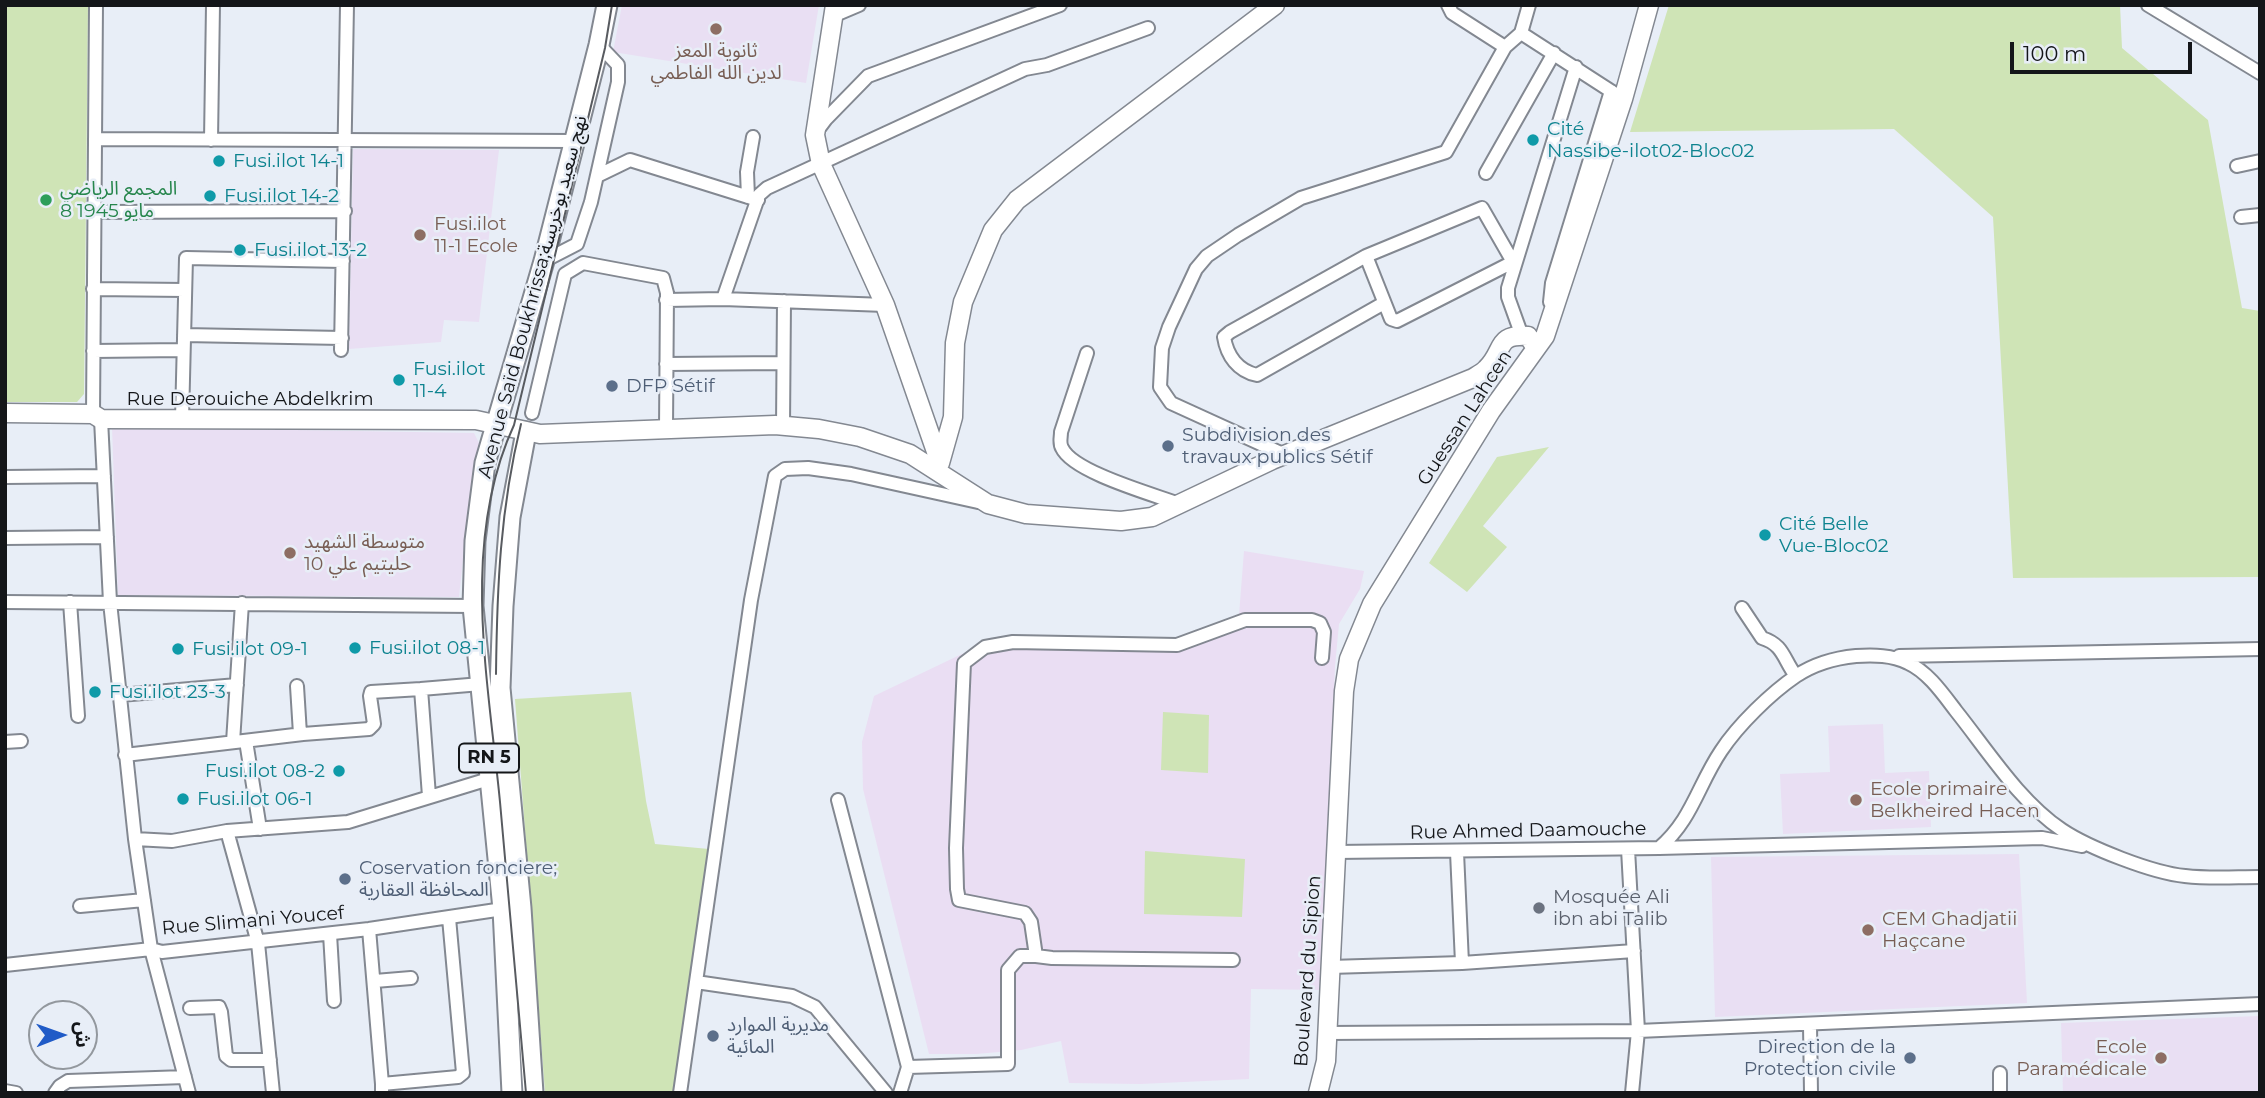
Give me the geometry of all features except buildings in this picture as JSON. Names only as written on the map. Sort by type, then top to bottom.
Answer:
[{"type":"main road","name":"Avenue Saïd Boukhrissa;نهج سعيد بوخريسة","points":[[512,1093],[503,909],[473,606],[479,507],[485,463],[544,261],[607,5]]},
{"type":"main road","name":"Avenue Saïd Boukhrissa;نهج سعيد بوخريسة","points":[[529,422],[510,517],[500,688],[522,908],[533,1093]]},
{"type":"street","points":[[96,5],[93,351],[104,476],[110,602],[125,755],[151,949],[189,1093]]},
{"type":"street","points":[[211,140],[213,5]]},
{"type":"street","points":[[184,335],[342,344],[347,5]]},
{"type":"street","points":[[859,5],[834,11],[815,135],[821,164],[885,304],[943,471]]},
{"type":"street","points":[[1018,5],[1023,19]]},
{"type":"street","points":[[815,135],[826,119],[868,76],[1060,5]]},
{"type":"street","points":[[943,471],[953,417],[955,343],[963,302],[993,230],[1017,200],[1275,5]]},
{"type":"street","points":[[1448,5],[1452,13],[1505,47]]},
{"type":"street","points":[[1285,455],[1171,403],[1160,387],[1162,348],[1196,270],[1207,256],[1301,198],[1446,152],[1505,47],[1521,33],[1529,5]]},
{"type":"street","name":"Guessan Lahcen","points":[[1336,852],[1344,691],[1349,659],[1372,604],[1529,342],[1545,336],[1617,95],[1649,5]]},
{"type":"street","points":[[2148,5],[2260,73]]},
{"type":"street","points":[[753,198],[767,188],[1025,69],[1047,65],[1148,28]]},
{"type":"street","points":[[1521,33],[1617,95]]},
{"type":"street","points":[[544,261],[577,244],[592,202],[618,74],[618,65],[599,45]]},
{"type":"street","points":[[1486,173],[1553,54]]},
{"type":"street","points":[[1529,342],[1508,298],[1508,288],[1576,67]]},
{"type":"street","points":[[723,299],[753,198],[747,172],[753,137]]},
{"type":"street","points":[[94,138],[575,141]]},
{"type":"street","points":[[597,176],[630,160],[753,198]]},
{"type":"street","points":[[2237,166],[2260,161]]},
{"type":"street","points":[[1384,303],[1257,375],[1237,367],[1226,346],[1224,337],[1230,332],[1366,256],[1482,208],[1514,264]]},
{"type":"street","points":[[94,212],[345,211]]},
{"type":"street","points":[[2241,217],[2260,215]]},
{"type":"street","points":[[1366,256],[1391,319],[1402,320],[1514,264]]},
{"type":"street","points":[[182,419],[186,258],[343,261]]},
{"type":"street","points":[[529,422],[565,274],[583,263],[663,278],[666,300],[666,429]]},
{"type":"street","points":[[93,289],[185,290]]},
{"type":"street","points":[[666,300],[885,304]]},
{"type":"street","points":[[783,426],[784,301]]},
{"type":"street","name":"Rue Derouiche Abdelkrim","points":[[5,413],[182,419],[476,421],[495,425],[529,422],[540,434],[783,426],[820,429],[860,437],[909,454],[943,471],[988,504],[1026,514],[1121,521],[1152,517],[1285,455],[1473,378],[1489,367],[1502,342],[1513,335],[1529,342]]},
{"type":"street","points":[[93,351],[183,350]]},
{"type":"street","points":[[1087,353],[1061,432],[1060,445],[1066,455],[1087,470],[1179,504]]},
{"type":"street","points":[[666,364],[783,363]]},
{"type":"street","points":[[680,1093],[751,600],[775,476],[785,469],[808,468],[851,474],[988,504]]},
{"type":"street","points":[[5,477],[104,476]]},
{"type":"street","points":[[5,538],[107,537]]},
{"type":"street","points":[[5,602],[473,606]]},
{"type":"street","points":[[70,602],[78,716]]},
{"type":"street","points":[[242,603],[237,685],[240,741],[260,829]]},
{"type":"street","points":[[1742,608],[1762,638],[1780,647],[1796,676]]},
{"type":"street","points":[[1036,956],[1031,922],[1025,913],[959,900],[956,848],[964,663],[985,647],[1013,642],[1177,645],[1245,620],[1311,620],[1320,623],[1324,632],[1322,658]]},
{"type":"street","points":[[1892,657],[2260,649]]},
{"type":"street","name":"Rue Ahmed Daamouche","points":[[1336,852],[1659,848],[1679,828],[1721,751],[1736,731],[1772,695],[1796,676],[1821,663],[1843,657],[1868,655],[1892,657],[1910,663],[1929,679],[2017,788],[2045,817],[2093,848],[2183,876],[2260,877]]},
{"type":"street","points":[[125,755],[300,734],[369,729],[374,723],[370,696],[372,692],[481,684]]},
{"type":"street","points":[[120,695],[237,685]]},
{"type":"street","points":[[297,686],[300,734]]},
{"type":"street","points":[[421,690],[429,796]]},
{"type":"street","points":[[5,742],[21,741]]},
{"type":"street","points":[[135,839],[172,841],[227,831],[348,822],[492,778]]},
{"type":"street","points":[[838,800],[908,1067],[900,1092]]},
{"type":"street","points":[[227,831],[258,943],[273,1093]]},
{"type":"street","points":[[1659,848],[2042,838],[2093,848]]},
{"type":"street","points":[[1628,849],[1638,1031],[1632,1093]]},
{"type":"street","name":"Boulevard du Sipion","points":[[1318,1093],[1326,1062],[1336,852]]},
{"type":"street","points":[[1457,852],[1462,962]]},
{"type":"street","points":[[80,906],[144,900]]},
{"type":"street","name":"Rue Slimani Youcef","points":[[5,965],[151,949],[162,952],[258,943],[503,909]]},
{"type":"street","points":[[369,929],[382,1089],[442,1084],[463,1073],[449,918]]},
{"type":"street","points":[[330,934],[334,1001]]},
{"type":"street","points":[[1331,967],[1634,951]]},
{"type":"street","points":[[908,1067],[1008,1064],[1008,971],[1020,956],[1233,960]]},
{"type":"street","points":[[375,981],[411,978]]},
{"type":"street","points":[[696,982],[792,996],[815,1007],[886,1093]]},
{"type":"street","points":[[1327,1033],[1638,1031],[2260,1004]]},
{"type":"street","points":[[190,1008],[219,1007],[226,1056],[231,1060],[270,1060]]},
{"type":"street","points":[[1810,1025],[1811,1093]]},
{"type":"street","points":[[1309,1093],[1326,1062]]},
{"type":"street","points":[[1324,1093],[1326,1062]]},
{"type":"street","points":[[2000,1073],[2000,1093]]},
{"type":"street","points":[[55,1093],[68,1081],[185,1077]]},
{"type":"street","points":[[5,1091],[16,1093]]},
{"type":"shaded area","name":"ثانوية المعز لدين الله الفاطمي","points":[[622,5],[819,5],[806,83],[613,52]]},
{"type":"shaded area","name":"Fusi.ilot 11-1 Ecole","points":[[353,149],[499,150],[479,322],[444,320],[441,342],[349,349]]},
{"type":"shaded area","name":"متوسطة الشهيد حليتيم علي 10","points":[[112,427],[474,433],[480,445],[468,512],[459,597],[118,595]]},
{"type":"shaded area","points":[[1244,551],[1364,571],[1360,589],[1339,624],[1322,990],[1251,989],[1249,1079],[1140,1084],[1069,1083],[1061,1041],[1021,1050],[929,1054],[863,789],[862,742],[874,696],[987,642],[1183,639],[1239,615]]},
{"type":"shaded area","name":"Ecole primaire Belkheired Hacen","points":[[1883,724],[1885,773],[1929,771],[1931,827],[1783,834],[1780,774],[1830,772],[1828,726]]},
{"type":"shaded area","name":"CEM Ghadjatii Haçcane","points":[[2019,854],[2027,1003],[1715,1017],[1711,857]]},
{"type":"shaded area","name":"Ecole Paramédicale","points":[[2260,1016],[2260,1093],[2063,1093],[2061,1023]]},
{"type":"green space","name":"المجمع الرياضي 8 مايو 1945","points":[[5,5],[88,5],[84,394],[77,402],[5,402]]},
{"type":"green space","points":[[1669,5],[2120,5],[2122,48],[2208,120],[2242,308],[2260,311],[2260,577],[2013,578],[1993,217],[1894,129],[1630,132]]},
{"type":"green space","points":[[1549,447],[1483,526],[1507,547],[1467,592],[1429,563],[1497,457]]},
{"type":"green space","points":[[631,692],[646,801],[655,844],[709,849],[673,1093],[545,1093],[515,699]]},
{"type":"green space","points":[[1163,712],[1209,715],[1208,773],[1161,770]]},
{"type":"green space","points":[[1145,851],[1245,859],[1242,917],[1144,914]]},
{"type":"tram line","points":[[526,1093],[485,659],[483,563],[487,516],[497,470],[514,425],[605,48],[612,5]]},
{"type":"tram line","points":[[496,674],[497,611],[504,518],[521,424]]},
{"type":"place","name":"ثانوية المعز لدين الله الفاطمي","points":[[716,29]]},
{"type":"place","name":"Cité Nassibe-ilot02-Bloc02","points":[[1533,140]]},
{"type":"place","name":"Fusi.ilot 14-1","points":[[219,161]]},
{"type":"place","name":"Fusi.ilot 14-2","points":[[210,196]]},
{"type":"place","name":"المجمع الرياضي 8 مايو 1945","points":[[46,200]]},
{"type":"place","name":"Fusi.ilot 11-1 Ecole","points":[[420,235]]},
{"type":"place","name":"Fusi.ilot 13-2","points":[[240,250]]},
{"type":"place","name":"Fusi.ilot 11-4","points":[[399,380]]},
{"type":"place","name":"DFP Sétif","points":[[612,386]]},
{"type":"place","name":"Subdivision des travaux publics Sétif","points":[[1168,446]]},
{"type":"place","name":"Cité Belle Vue-Bloc02","points":[[1765,535]]},
{"type":"place","name":"متوسطة الشهيد حليتيم علي 10","points":[[290,553]]},
{"type":"place","name":"Fusi.ilot 08-1","points":[[355,648]]},
{"type":"place","name":"Fusi.ilot 09-1","points":[[178,649]]},
{"type":"place","name":"Fusi.ilot 23-3","points":[[95,692]]},
{"type":"place","name":"Fusi.ilot 08-2","points":[[339,771]]},
{"type":"place","name":"Fusi.ilot 06-1","points":[[183,799]]},
{"type":"place","name":"Ecole primaire Belkheired Hacen","points":[[1856,800]]},
{"type":"place","name":"Coservation fonciere; المحافظة العقارية","points":[[345,879]]},
{"type":"place","name":"Mosquée Ali ibn abi Talib","points":[[1539,908]]},
{"type":"place","name":"CEM Ghadjatii Haçcane","points":[[1868,930]]},
{"type":"place","name":"مديرية الموارد المائية","points":[[713,1036]]},
{"type":"place","name":"Direction de la Protection civile","points":[[1910,1058]]},
{"type":"place","name":"Ecole Paramédicale","points":[[2161,1058]]}]
